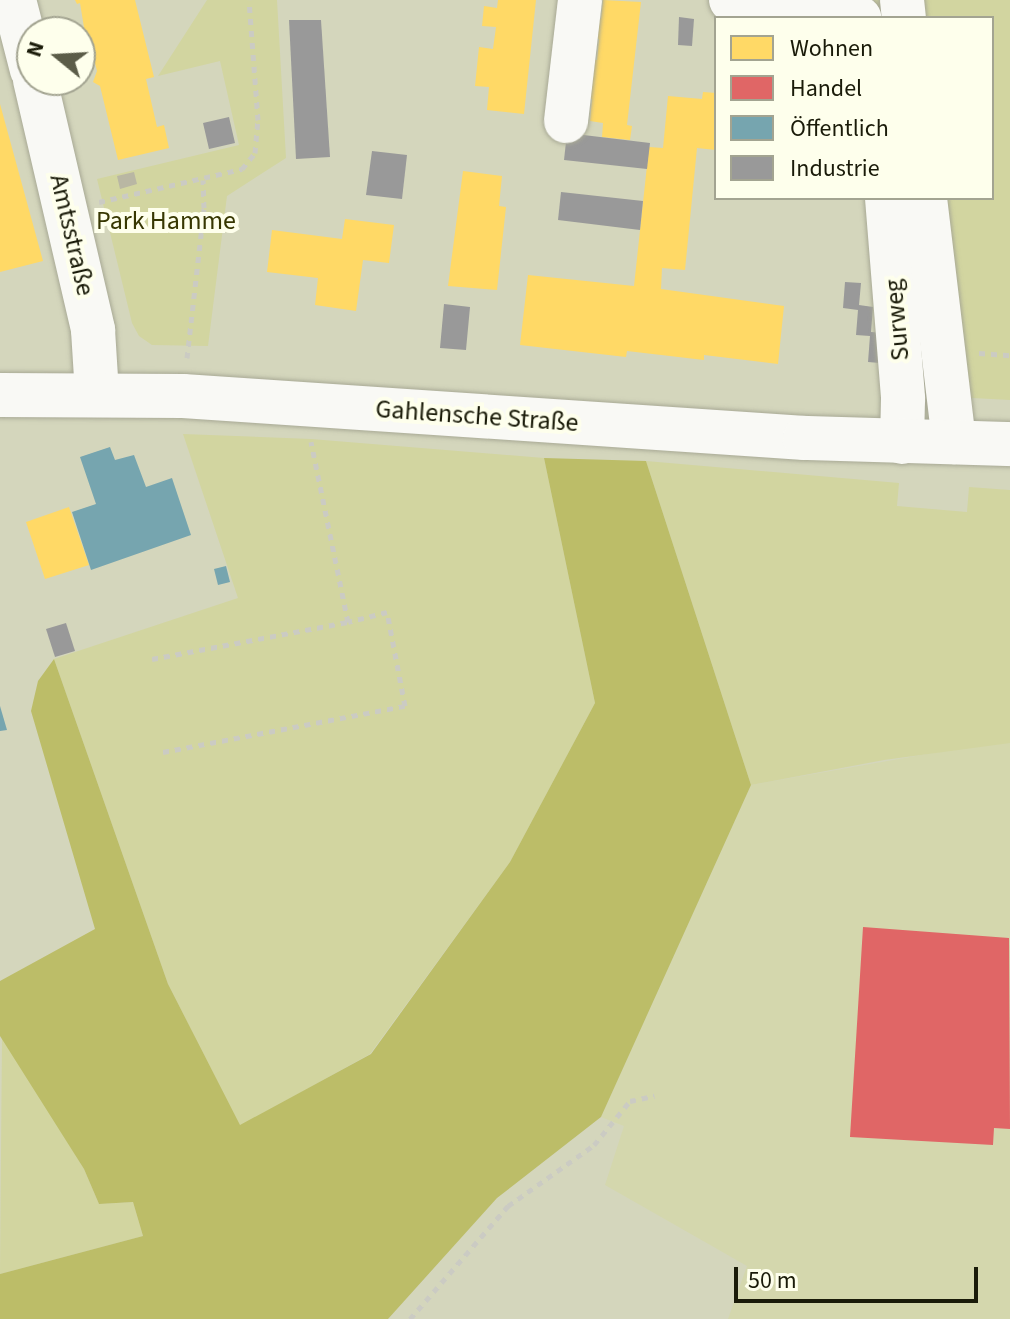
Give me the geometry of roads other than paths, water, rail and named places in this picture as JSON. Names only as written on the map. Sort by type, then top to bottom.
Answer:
[{"type":"street","points":[[566,121],[580,0]]},
{"type":"street","points":[[731,0],[754,7],[840,16]]},
{"type":"street","name":"Amtsstraße","points":[[39,96],[93,330],[97,393]]},
{"type":"street","name":"Surweg","points":[[887,200],[903,399],[902,442]]},
{"type":"street","points":[[925,200],[954,442]]},
{"type":"street","name":"Gahlensche Straße","points":[[0,395],[97,393],[183,396],[902,442],[1010,444]]},
{"type":"park label","name":"Park Hamme","points":[[166,221]]}]
